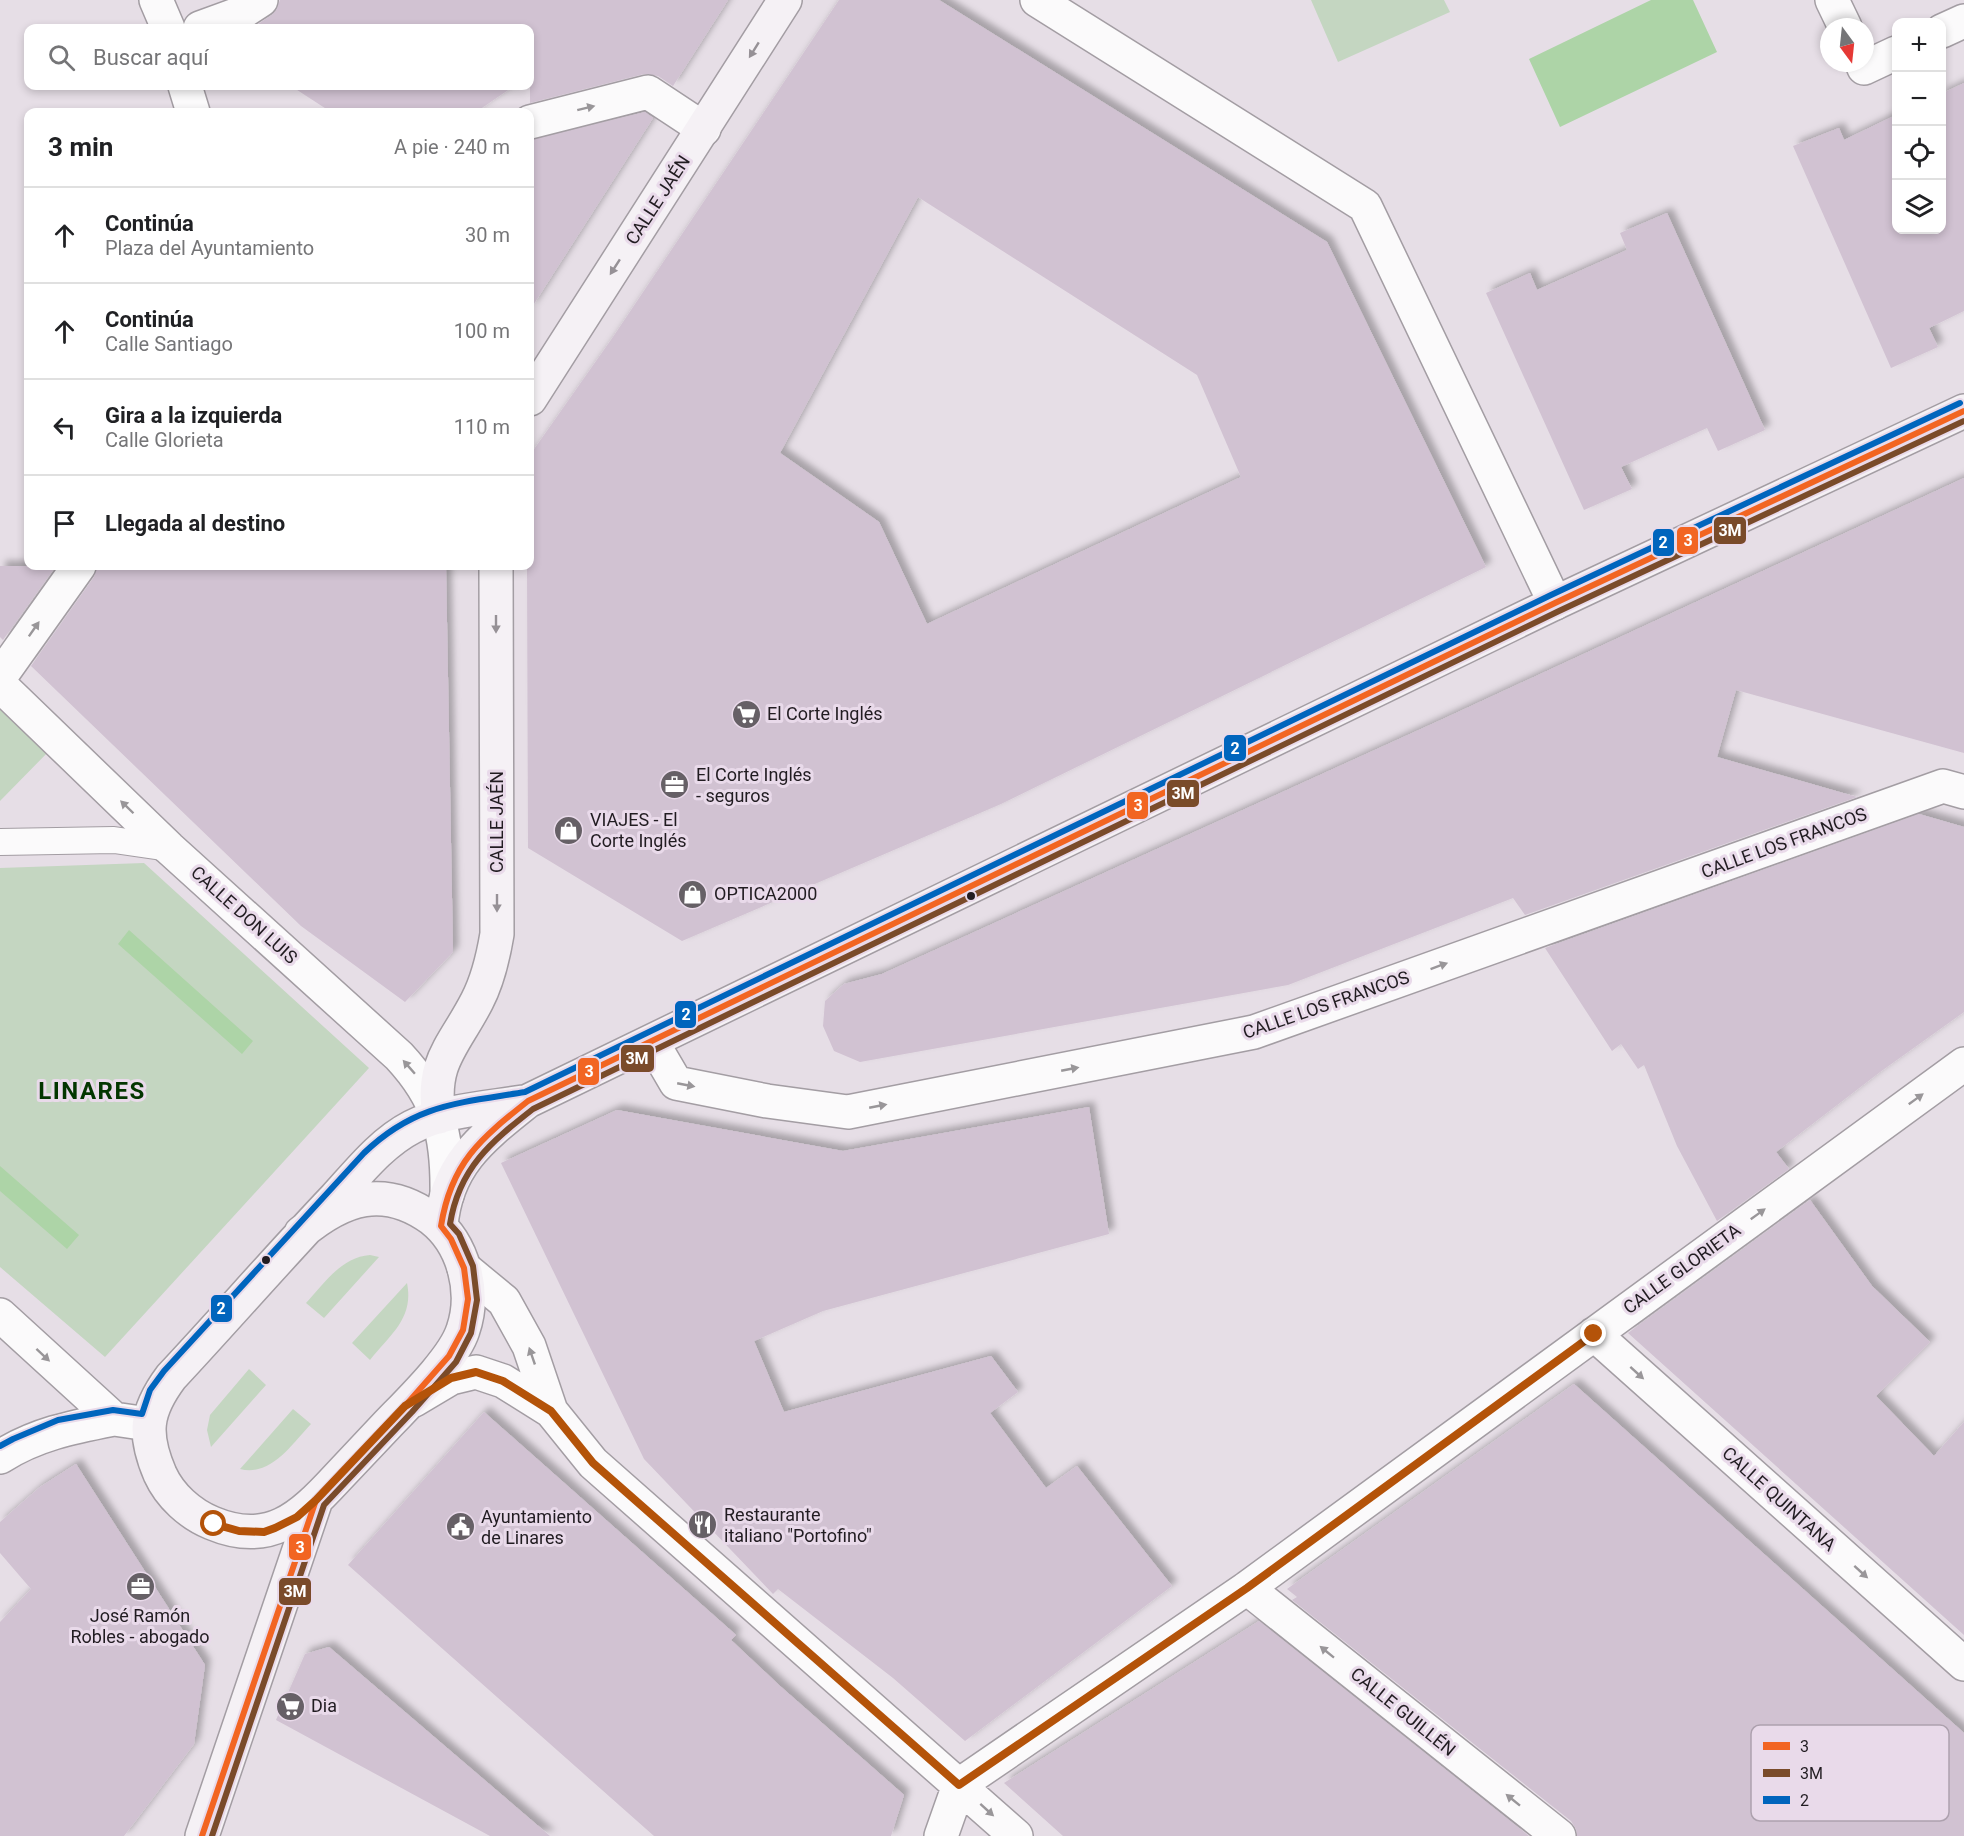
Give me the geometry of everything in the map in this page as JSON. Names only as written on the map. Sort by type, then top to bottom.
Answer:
[{"type":"main road","name":"CALLE JAÉN","points":[[534,393],[785,0]]},
{"type":"main road","points":[[528,1101],[439,1117],[414,1126],[381,1149],[301,1233],[171,1377],[158,1394],[148,1424],[151,1449],[162,1477],[178,1501],[202,1519],[233,1530],[264,1532],[297,1517],[405,1406],[449,1356],[463,1330],[468,1299],[464,1268],[451,1239],[444,1211],[451,1182],[466,1156],[493,1129],[528,1101],[1555,603],[1964,411]]},
{"type":"main road","name":"CALLE JAÉN","points":[[439,1117],[436,1089],[441,1065],[483,989],[492,963],[497,934],[496,570]]},
{"type":"main road","points":[[301,1233],[321,1216],[338,1207],[369,1198],[399,1202],[426,1215],[444,1211]]},
{"type":"main road","points":[[202,1836],[316,1500]]},
{"type":"street","points":[[156,0],[166,24]]},
{"type":"street","points":[[211,24],[241,13],[261,0]]},
{"type":"street","points":[[1037,0],[1365,206],[1555,603]]},
{"type":"street","points":[[1832,0],[1841,18]]},
{"type":"street","points":[[1946,29],[1964,21]]},
{"type":"street","points":[[1874,63],[1892,55]]},
{"type":"street","points":[[187,90],[192,108]]},
{"type":"street","points":[[534,121],[648,92],[704,129]]},
{"type":"street","points":[[0,677],[76,570]]},
{"type":"street","name":"CALLE DON LUIS","points":[[0,684],[170,848],[399,1056],[424,1086],[439,1117],[446,1162],[444,1211]]},
{"type":"street","name":"CALLE LOS FRANCOS","points":[[651,1042],[676,1083],[767,1101],[848,1112],[1254,1032],[1943,786],[1964,792]]},
{"type":"street","name":"CALLE GLORIETA","points":[[959,1785],[1247,1588],[1964,1064]]},
{"type":"street","points":[[464,1268],[504,1301],[529,1346],[551,1411]]},
{"type":"street","points":[[0,1315],[114,1419]]},
{"type":"street","name":"CALLE QUINTANA","points":[[1594,1334],[1964,1664]]},
{"type":"street","points":[[405,1406],[451,1378],[476,1372],[503,1381],[551,1411],[593,1463],[1016,1836]]},
{"type":"street","points":[[0,1457],[16,1447],[60,1429],[114,1419],[148,1424]]},
{"type":"street","name":"CALLE GUILLÉN","points":[[1247,1588],[1558,1836]]},
{"type":"street","points":[[941,1836],[959,1785]]},
{"type":"lane","points":[[0,842],[114,840],[170,848]]},
{"type":"shaded area","points":[[1311,0],[1444,0],[1450,12],[1338,62]]},
{"type":"shaded area","points":[[1651,0],[1693,0],[1717,52],[1560,127],[1529,59]]},
{"type":"shaded area","points":[[0,702],[52,748],[0,801]]},
{"type":"shaded area","points":[[144,863],[369,1068],[105,1357],[0,1267],[0,868]]},
{"type":"shaded area","points":[[129,930],[253,1041],[242,1054],[118,944]]},
{"type":"shaded area","points":[[0,1166],[79,1235],[67,1249],[0,1191]]},
{"type":"shaded area","points":[[370,1255],[379,1257],[324,1318],[306,1303],[342,1266]]},
{"type":"shaded area","points":[[407,1283],[407,1306],[404,1316],[370,1360],[352,1343]]},
{"type":"shaded area","points":[[249,1369],[266,1385],[211,1447],[207,1430],[210,1415]]},
{"type":"shaded area","points":[[293,1409],[311,1424],[271,1464],[251,1470],[240,1469]]},
{"type":"building","points":[[280,0],[728,0],[673,86],[658,76],[644,74],[530,103],[530,90],[534,90],[534,24],[258,24],[277,9]]},
{"type":"building","points":[[839,0],[939,0],[1327,242],[1486,567],[1001,804],[682,941],[528,848],[527,570],[534,570],[534,449],[613,337]],"holes":[[[918,197],[1197,375],[1241,477],[927,624],[879,522],[780,453]]]},
{"type":"building","points":[[1964,83],[1964,311],[1929,328],[1938,347],[1891,368],[1793,146],[1839,128],[1844,140],[1892,117],[1892,234],[1946,234],[1946,92]]},
{"type":"building","points":[[297,90],[508,90],[482,108],[325,108]]},
{"type":"building","points":[[645,112],[653,118],[534,304],[534,139]]},
{"type":"building","points":[[1667,213],[1765,430],[1718,451],[1707,428],[1621,467],[1632,489],[1584,510],[1486,293],[1530,273],[1537,290],[1627,250],[1620,233]]},
{"type":"building","points":[[1964,478],[1964,753],[1736,690],[1717,757],[1857,797],[1525,915],[1513,898],[1288,985],[860,1062],[834,1051],[823,1026],[825,1001],[844,984],[882,974],[1443,719]]},
{"type":"building","points":[[0,566],[24,566],[24,570],[53,570],[3,640],[0,637]]},
{"type":"building","points":[[96,570],[446,570],[453,952],[405,1002],[301,926],[31,666],[94,577]]},
{"type":"building","points":[[1919,814],[1964,827],[1964,1012],[1880,1072],[1776,1152],[1789,1169],[1717,1221],[1677,1146],[1644,1065],[1638,1069],[1621,1044],[1612,1051],[1545,948]]},
{"type":"building","points":[[1089,1107],[1109,1234],[823,1311],[754,1341],[784,1412],[991,1356],[1018,1392],[990,1413],[1046,1488],[1077,1466],[1172,1586],[965,1741],[893,1678],[778,1589],[773,1594],[644,1459],[501,1163],[617,1110],[843,1151]]},
{"type":"building","points":[[1810,1200],[1872,1286],[1930,1342],[1876,1396],[1934,1456],[1964,1422],[1964,1635],[1628,1333]]},
{"type":"building","points":[[1574,1384],[1964,1733],[1964,1836],[1577,1836],[1571,1821],[1292,1600],[1297,1597],[1287,1589]]},
{"type":"building","points":[[484,1412],[736,1635],[731,1640],[904,1795],[891,1836],[654,1836],[348,1565]]},
{"type":"building","points":[[76,1464],[205,1665],[194,1744],[124,1836],[0,1836],[0,1622],[31,1589],[0,1553],[0,1522],[40,1487]]},
{"type":"building","points":[[1259,1621],[1529,1836],[1063,1836],[1004,1783]]},
{"type":"building","points":[[329,1647],[550,1836],[490,1836],[276,1720],[305,1654]]},
{"type":"transit line","name":"2","points":[[0,1446],[58,1420],[113,1410],[142,1414],[150,1390],[164,1371],[364,1153],[401,1124],[439,1108],[525,1092],[1551,595],[1960,403]]},
{"type":"transit line","name":"3","points":[[202,1836],[316,1500],[449,1356],[463,1330],[468,1299],[464,1268],[451,1239],[441,1226],[452,1185],[470,1154],[528,1101],[1555,603],[1964,411]]},
{"type":"transit line","name":"3M","points":[[212,1836],[324,1505],[456,1362],[471,1333],[477,1300],[473,1266],[459,1234],[450,1224],[454,1204],[469,1172],[479,1158],[518,1121],[533,1109],[1559,611],[1964,421]]},
{"type":"place","name":"El Corte Inglés","points":[[746,714]]},
{"type":"place","name":"El Corte Inglés - seguros","points":[[675,785]]},
{"type":"place","name":"VIAJES - El Corte Inglés","points":[[569,830]]},
{"type":"place","name":"OPTICA2000","points":[[693,894]]},
{"type":"place","name":"Restaurante italiano \"Portofino\"","points":[[703,1525]]},
{"type":"place","name":"Ayuntamiento de Linares","points":[[460,1527]]},
{"type":"place","name":"José Ramón Robles - abogado","points":[[140,1587]]},
{"type":"place","name":"Dia","points":[[290,1706]]},
{"type":"district","name":"LINARES","points":[[92,1091]]},
{"type":"route","points":[[214,1524],[239,1531],[264,1532],[286,1523],[307,1509],[405,1406],[451,1378],[476,1372],[503,1381],[551,1411],[593,1463],[959,1785],[1247,1588],[1594,1334]]}]
